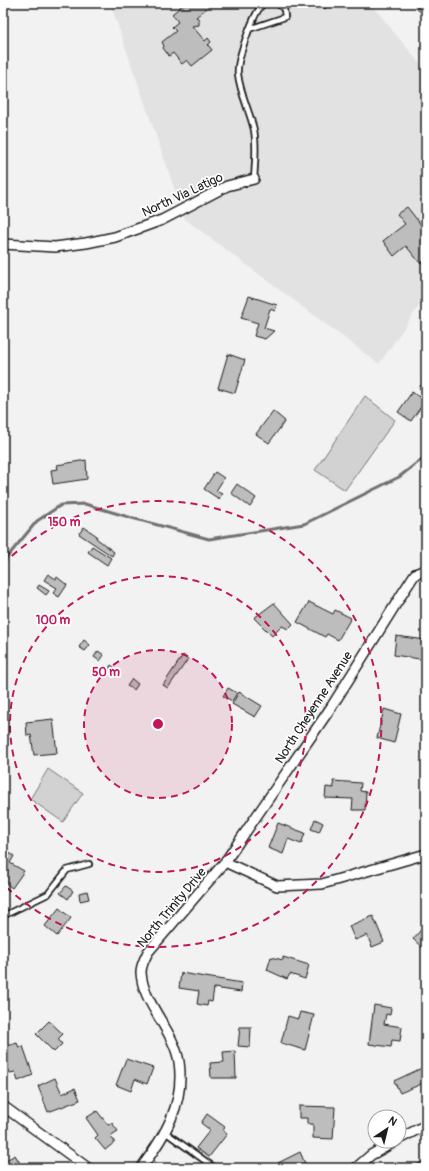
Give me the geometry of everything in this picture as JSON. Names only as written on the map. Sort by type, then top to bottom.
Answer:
[{"type":"street","name":"North Via Latigo","points":[[3,244],[55,247],[115,237],[162,220],[227,186],[254,179]]},
{"type":"street","name":"North Cheyenne Avenue","points":[[226,862],[332,706],[415,574],[426,570]]},
{"type":"street","points":[[226,862],[277,886],[322,884],[426,854]]},
{"type":"street","name":"North Trinity Drive","points":[[141,1168],[172,1121],[180,1086],[179,1061],[173,1041],[144,988],[141,971],[148,952],[226,862]]},
{"type":"street","points":[[3,1106],[88,1168]]},
{"type":"street","points":[[407,1135],[426,1125]]},
{"type":"street","points":[[356,1168],[371,1155],[382,1149]]},
{"type":"lane","points":[[254,179],[256,154],[254,131],[238,73],[241,53],[249,29],[264,3]]},
{"type":"lane","points":[[249,29],[285,17],[284,9],[277,3]]},
{"type":"lane","points":[[3,916],[48,894],[66,870],[89,864]]},
{"type":"lane","points":[[165,1132],[215,1168]]},
{"type":"shaded area","points":[[110,3],[370,3],[426,71],[426,296],[379,364],[185,219]]},
{"type":"shaded area","points":[[365,396],[395,420],[345,490],[315,470]]},
{"type":"shaded area","points":[[48,769],[83,793],[63,822],[30,799]]},
{"type":"building","points":[[185,3],[213,3],[196,17],[199,19],[199,25],[192,26],[205,41],[208,38],[211,42],[208,45],[212,50],[192,66],[187,60],[182,64],[173,53],[169,56],[163,48],[164,46],[162,42],[176,31],[172,27],[178,22],[172,14]]},
{"type":"building","points":[[314,3],[325,3],[324,4],[327,7],[325,9],[322,6],[319,8]]},
{"type":"building","points":[[420,3],[426,3],[422,13],[417,9]]},
{"type":"building","points":[[407,207],[426,231],[426,260],[420,263],[406,246],[394,256],[383,241],[405,224],[397,214]]},
{"type":"building","points":[[249,296],[277,305],[275,311],[270,309],[264,328],[274,331],[265,339],[254,336],[258,323],[241,318]]},
{"type":"building","points":[[228,354],[245,360],[235,393],[218,388]]},
{"type":"building","points":[[424,381],[426,383],[426,393],[419,388]]},
{"type":"building","points":[[412,392],[425,401],[411,421],[398,412]]},
{"type":"building","points":[[273,411],[285,421],[269,443],[256,434]]},
{"type":"building","points":[[86,460],[87,479],[53,484],[51,470],[58,469],[57,465]]},
{"type":"building","points":[[215,472],[224,478],[216,491],[222,494],[219,499],[204,489]]},
{"type":"building","points":[[237,484],[256,498],[250,507],[231,493]]},
{"type":"building","points":[[84,527],[97,536],[96,538],[114,552],[112,556],[79,534]]},
{"type":"building","points":[[92,546],[111,558],[107,565],[88,552]]},
{"type":"building","points":[[48,574],[56,579],[57,577],[67,585],[59,597],[53,593],[57,588],[44,580]]},
{"type":"building","points":[[39,585],[49,591],[46,595],[37,588]]},
{"type":"building","points":[[309,602],[333,614],[335,610],[351,618],[338,640],[327,634],[325,637],[297,622]]},
{"type":"building","points":[[274,603],[293,624],[288,629],[282,626],[272,636],[254,618]]},
{"type":"building","points":[[396,636],[426,640],[426,660],[394,655]]},
{"type":"building","points":[[84,640],[90,645],[85,651],[79,647]]},
{"type":"building","points":[[98,651],[104,655],[100,661],[94,657]]},
{"type":"building","points":[[183,655],[188,659],[168,688],[163,685]]},
{"type":"building","points":[[111,665],[120,672],[116,676],[108,670]]},
{"type":"building","points":[[132,679],[138,684],[134,690],[127,686]]},
{"type":"building","points":[[228,688],[237,693],[232,701],[223,696]]},
{"type":"building","points":[[239,692],[262,706],[255,717],[232,704]]},
{"type":"building","points":[[384,709],[401,714],[394,743],[377,738]]},
{"type":"building","points":[[53,719],[57,753],[34,755],[31,735],[27,736],[26,722]]},
{"type":"building","points":[[333,781],[361,783],[360,791],[366,792],[365,810],[352,810],[353,799],[325,798],[326,787],[334,788]]},
{"type":"building","points":[[315,819],[323,823],[319,832],[311,829]]},
{"type":"building","points":[[278,823],[305,833],[301,844],[288,839],[283,854],[268,848]]},
{"type":"building","points":[[5,850],[14,856],[10,863],[24,871],[12,888],[3,881],[3,854]]},
{"type":"building","points":[[66,886],[73,891],[68,899],[60,893]]},
{"type":"building","points":[[87,891],[89,899],[80,901],[79,893]]},
{"type":"building","points":[[59,908],[71,918],[57,936],[45,926]]},
{"type":"building","points":[[373,916],[384,942],[372,947],[367,935],[355,940],[349,926]]},
{"type":"building","points":[[426,924],[426,951],[413,939]]},
{"type":"building","points":[[271,957],[283,960],[283,957],[309,965],[305,979],[290,974],[287,979],[267,970]]},
{"type":"building","points":[[181,973],[242,983],[241,992],[214,988],[212,1002],[208,1001],[207,1006],[197,1004],[199,991],[179,988]]},
{"type":"building","points":[[374,1005],[391,1008],[390,1015],[386,1014],[384,1024],[402,1027],[400,1041],[392,1040],[391,1047],[369,1044]]},
{"type":"building","points":[[300,1012],[314,1015],[305,1050],[281,1043],[288,1016],[298,1019]]},
{"type":"building","points":[[49,1021],[63,1034],[58,1039],[62,1044],[54,1052],[36,1034]]},
{"type":"building","points":[[240,1027],[251,1027],[250,1047],[238,1046]]},
{"type":"building","points":[[17,1043],[19,1048],[23,1046],[33,1075],[18,1081],[15,1072],[10,1073],[3,1049],[3,1047]]},
{"type":"building","points":[[235,1051],[236,1078],[211,1078],[210,1063],[224,1062],[223,1052]]},
{"type":"building","points":[[126,1059],[153,1068],[147,1084],[135,1079],[131,1091],[116,1085]]},
{"type":"building","points":[[426,1066],[426,1082],[400,1093],[394,1081]]},
{"type":"building","points":[[55,1078],[62,1094],[75,1088],[80,1100],[48,1112],[38,1086]]},
{"type":"building","points":[[299,1106],[335,1107],[333,1139],[313,1138],[313,1124],[307,1124],[307,1118],[299,1118]]},
{"type":"building","points":[[97,1111],[108,1125],[112,1123],[118,1131],[110,1136],[115,1142],[105,1150],[95,1138],[98,1135],[86,1118]]},
{"type":"building","points":[[207,1114],[225,1127],[223,1131],[227,1134],[209,1157],[196,1148],[210,1130],[201,1123]]},
{"type":"building","points":[[300,1152],[307,1168],[280,1168],[278,1163]]},
{"type":"building","points":[[15,1155],[23,1168],[3,1168],[3,1162]]},
{"type":"building","points":[[425,1161],[426,1168],[415,1168],[414,1166]]},
{"type":"waterway","points":[[3,562],[37,521],[61,505],[85,504],[209,539],[304,524],[399,477],[426,456]]}]
